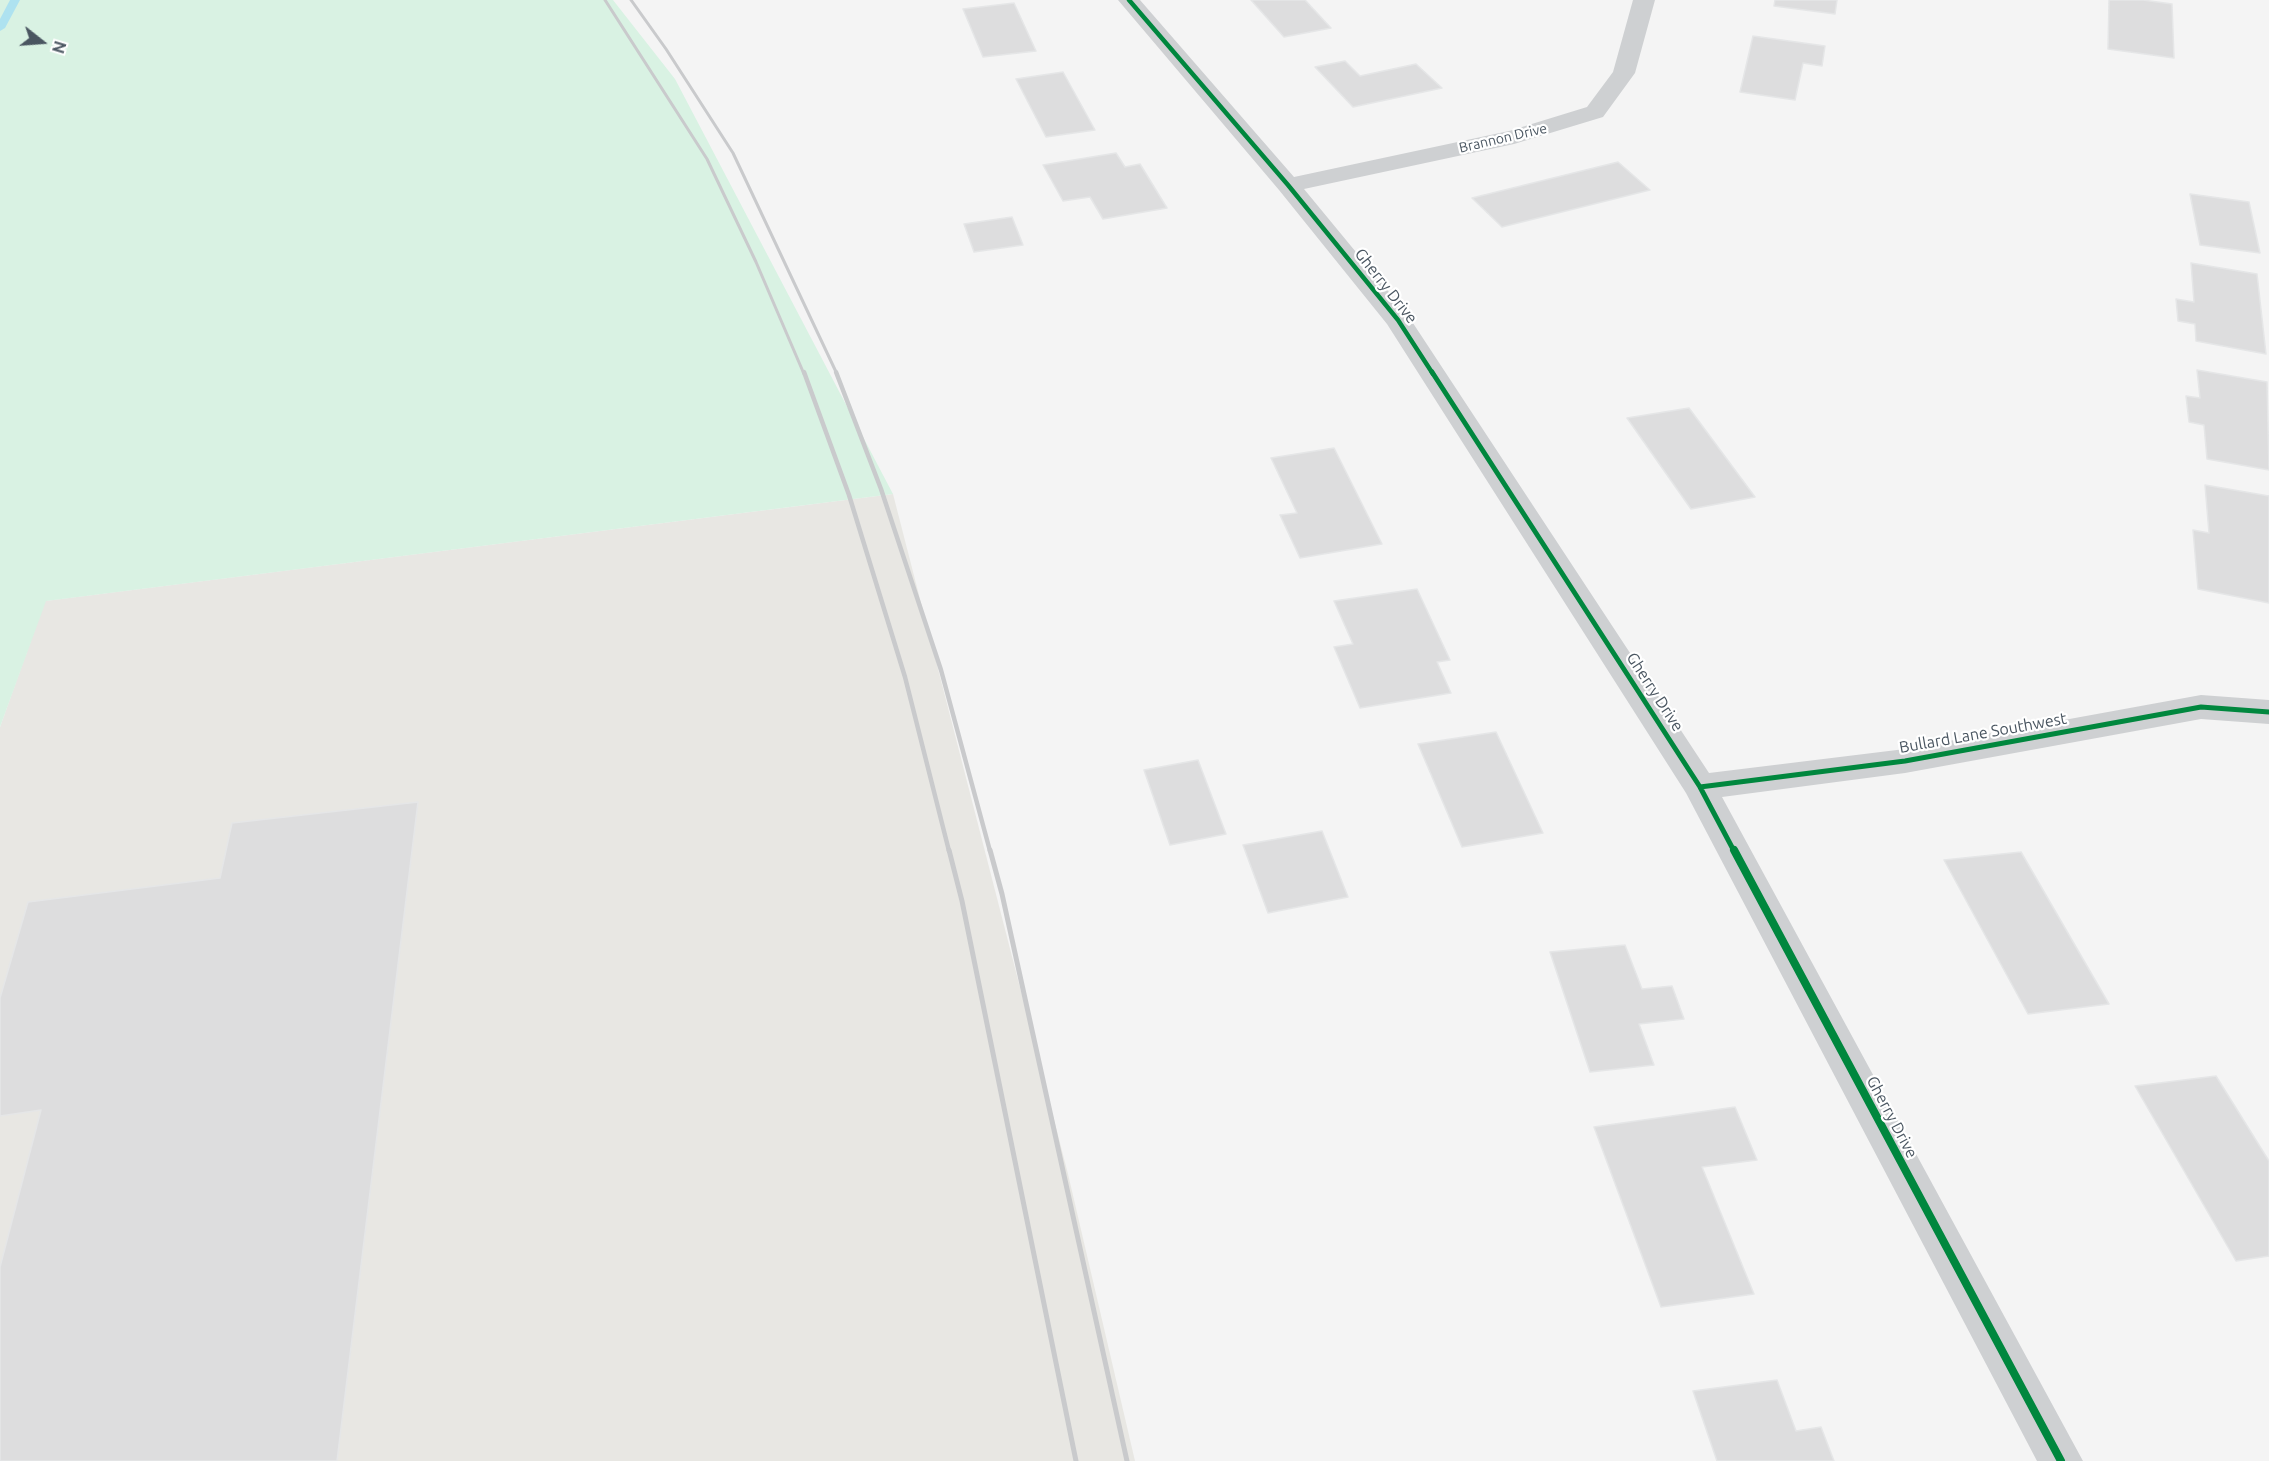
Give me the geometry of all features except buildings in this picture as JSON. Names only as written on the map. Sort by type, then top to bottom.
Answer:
[{"type":"street","name":"Gherry Drive","points":[[1129,0],[1288,185],[1398,320],[1700,787],[2061,1461]]},
{"type":"street","name":"Brannon Drive","points":[[1288,185],[1514,137],[1595,112],[1624,73],[1644,0]]},
{"type":"street","name":"Bullard Lane Southwest","points":[[1700,787],[1905,760],[2201,707],[2269,712]]},
{"type":"shaded area","points":[[893,494],[1068,1174],[1135,1461],[0,1461],[0,727],[45,601]]},
{"type":"green space","points":[[0,0],[613,0],[675,79],[893,494],[46,601],[0,727]]},
{"type":"waterway","points":[[0,28],[15,0]]},
{"type":"railway","points":[[605,0],[707,159],[756,262],[804,374]]},
{"type":"railway","points":[[631,0],[666,49],[733,153],[837,374]]},
{"type":"railway","points":[[804,372],[849,495],[905,677],[949,851]]},
{"type":"railway","points":[[836,372],[881,489],[941,670],[990,851]]},
{"type":"railway","points":[[949,850],[962,901],[1076,1461]]},
{"type":"railway","points":[[990,850],[1002,894],[1127,1461]]},
{"type":"cycle path","points":[[1129,0],[1288,185],[1398,320],[1700,787],[2061,1461]]},
{"type":"cycle path","points":[[1700,787],[1905,761],[2201,707],[2269,712]]}]
